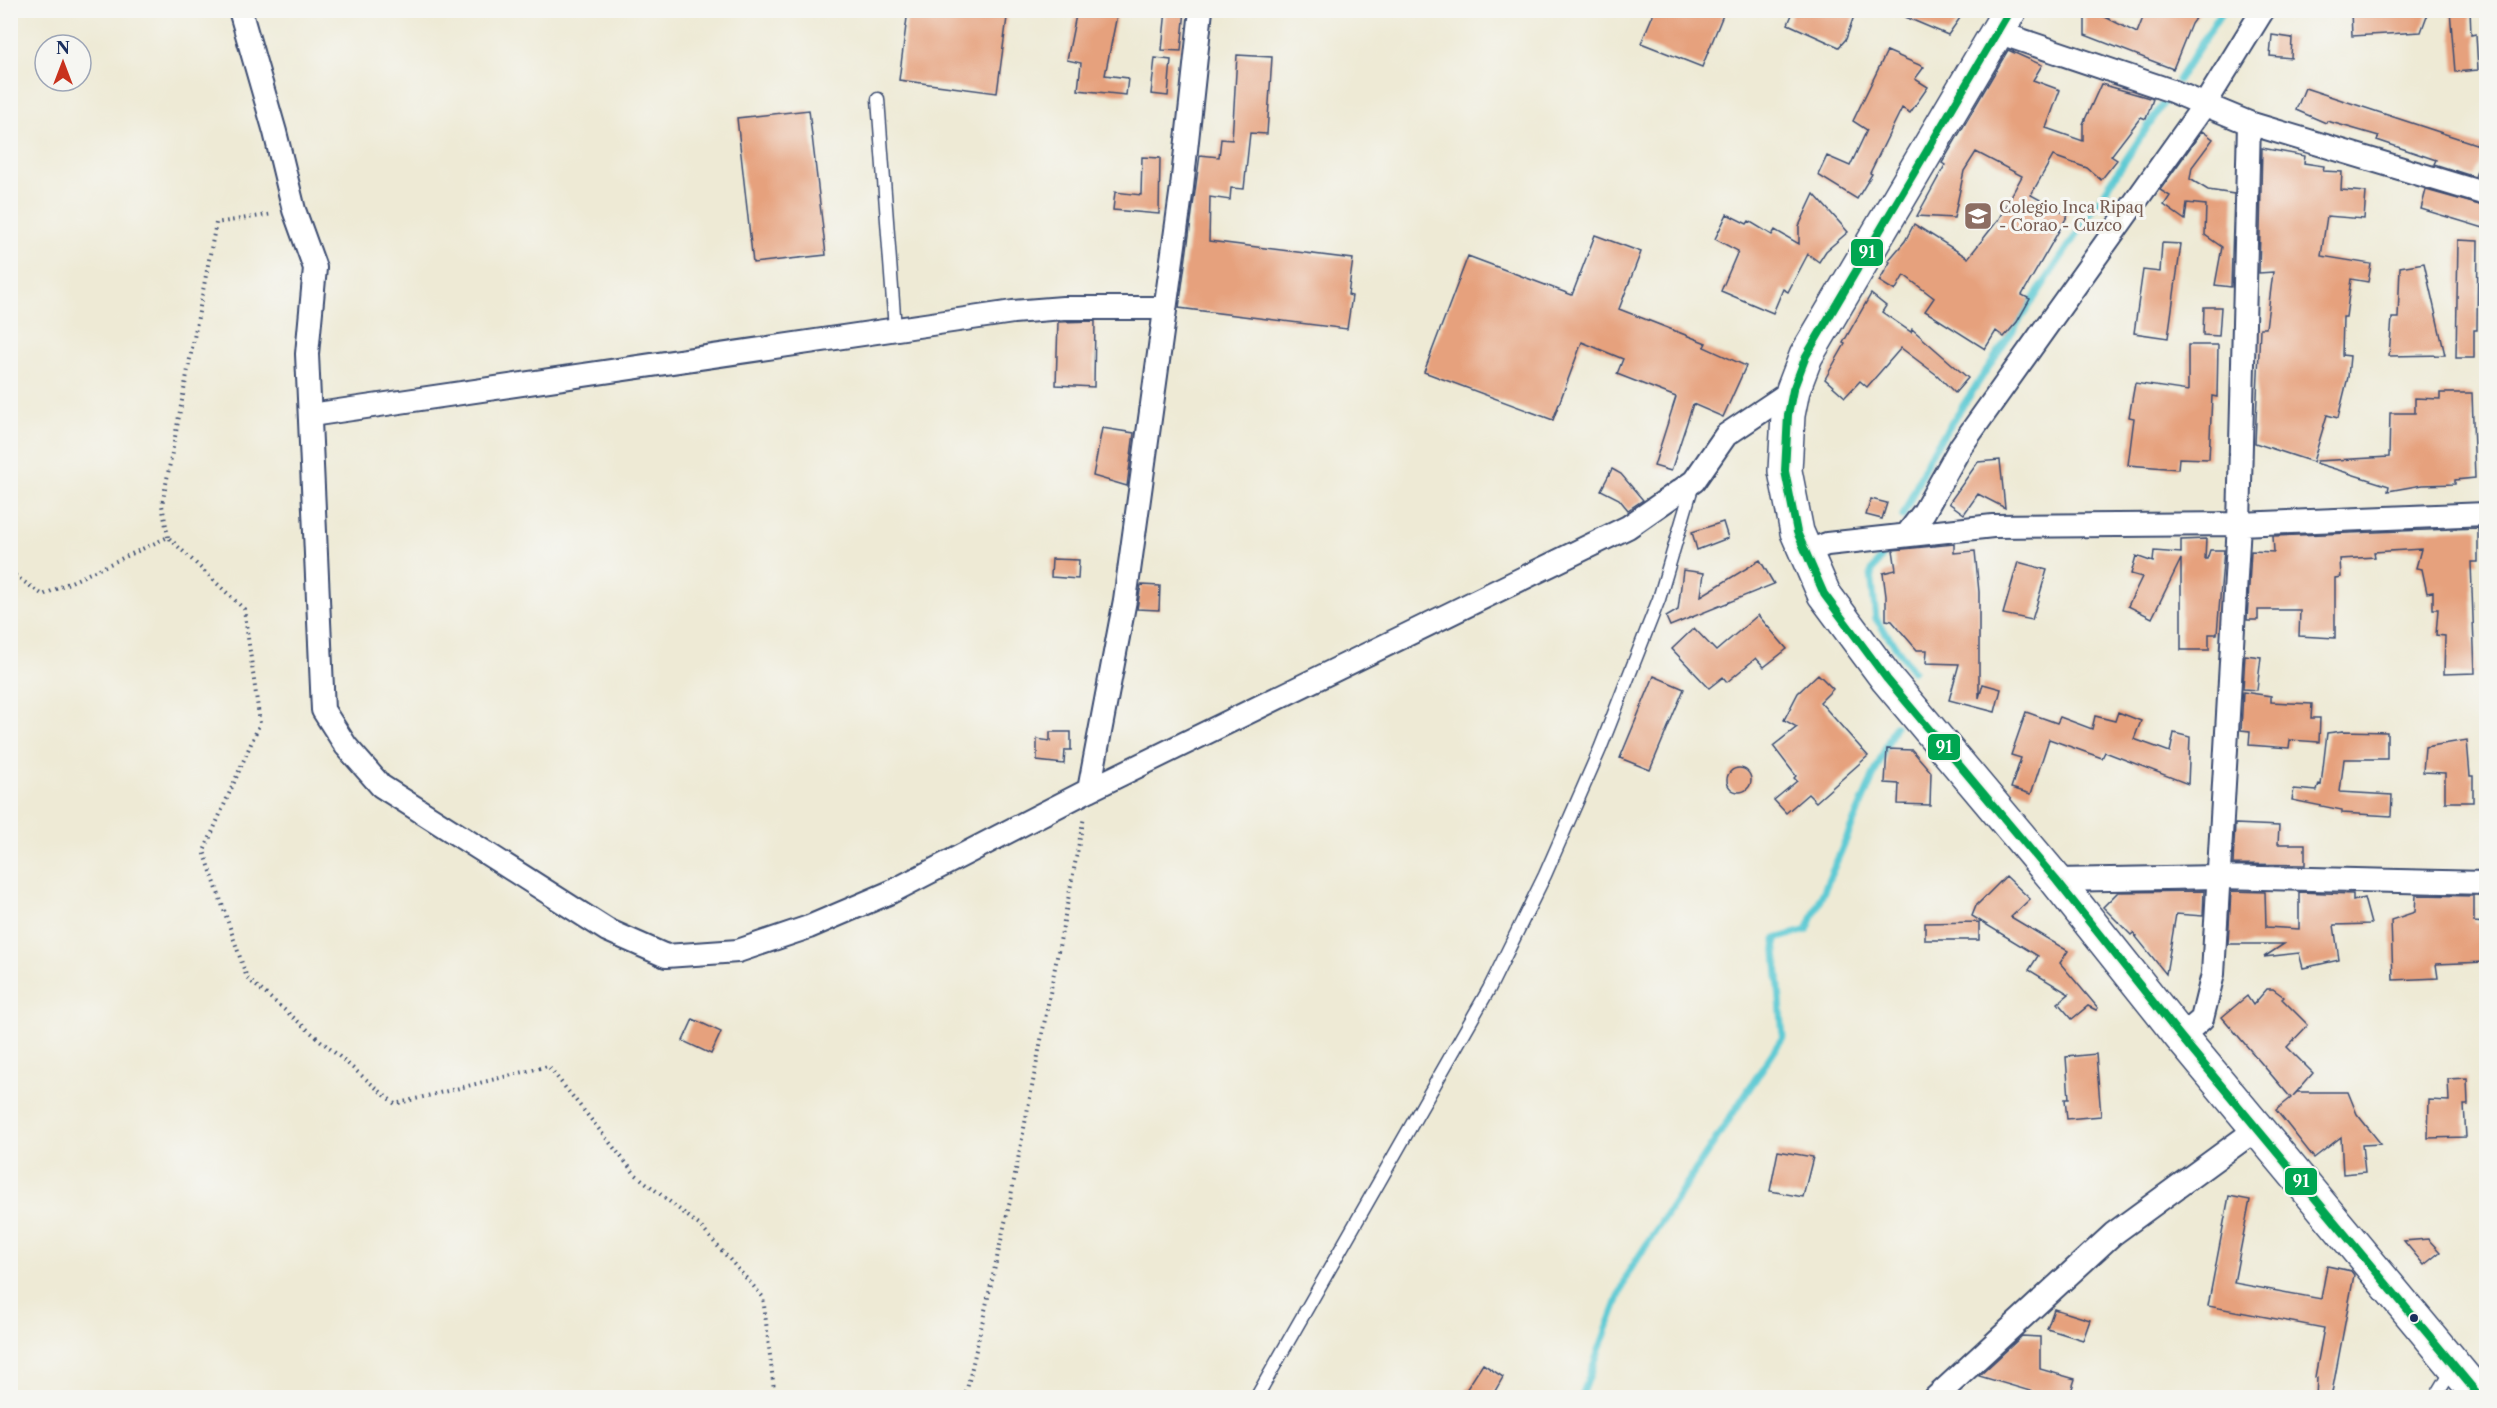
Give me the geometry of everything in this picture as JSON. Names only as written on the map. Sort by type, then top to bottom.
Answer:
[{"type":"highway","points":[[2004,21],[1806,356],[1793,390],[1788,415],[1785,471],[1790,504],[1804,552],[1824,594],[1887,679],[2056,880],[2181,1037],[2473,1379]]},
{"type":"street","points":[[240,10],[275,132],[294,210],[315,268],[308,354],[323,710],[346,746],[381,786],[607,930],[666,956],[738,951],[809,927],[891,892],[1089,790],[1628,527],[1694,481],[1726,435],[1793,390]]},
{"type":"street","points":[[1089,790],[1125,600],[1165,308],[1202,10]]},
{"type":"street","points":[[1908,533],[1924,512],[1961,446],[2205,104],[2263,10]]},
{"type":"street","points":[[2004,21],[2249,123],[2487,194]]},
{"type":"street","points":[[2181,1037],[2202,1018],[2213,974],[2239,524],[2249,123]]},
{"type":"street","points":[[311,415],[1013,312],[1063,308],[1165,308]]},
{"type":"street","points":[[1804,552],[1827,544],[1908,533],[1993,526],[2239,524],[2487,514]]},
{"type":"street","points":[[2056,880],[2219,877],[2487,883]]},
{"type":"street","points":[[1935,1398],[2113,1234],[2258,1128]]},
{"type":"lane","points":[[878,99],[895,329]]},
{"type":"lane","points":[[1256,1398],[1489,989],[1545,875],[1600,749],[1659,598],[1694,481]]},
{"type":"lane","points":[[2435,1398],[2473,1379]]},
{"type":"path","points":[[294,210],[216,224],[162,505],[168,537],[244,609],[260,723],[204,851],[247,978],[395,1104],[548,1066],[635,1174],[699,1225],[763,1297],[775,1398]]},
{"type":"path","points":[[10,572],[43,595],[168,537]]},
{"type":"path","points":[[965,1398],[1010,1201],[1089,790]]},
{"type":"building","points":[[908,10],[1008,10],[997,93],[899,80]]},
{"type":"building","points":[[1077,10],[1118,10],[1105,75],[1128,78],[1126,95],[1078,90],[1081,63],[1067,60]]},
{"type":"building","points":[[1166,10],[1185,10],[1181,51],[1162,50]]},
{"type":"building","points":[[1655,10],[1725,10],[1702,67],[1641,43]]},
{"type":"building","points":[[1794,10],[1856,10],[1846,39],[1839,47],[1788,24]]},
{"type":"building","points":[[1889,10],[1947,10],[1960,18],[1948,35]]},
{"type":"building","points":[[2085,10],[2091,10],[2137,33],[2146,10],[2201,10],[2191,24],[2173,69],[2085,35]]},
{"type":"building","points":[[2351,10],[2429,10],[2421,32],[2352,36]]},
{"type":"building","points":[[2450,10],[2470,10],[2471,35],[2476,34],[2478,70],[2455,72]]},
{"type":"building","points":[[2272,35],[2292,38],[2291,58],[2270,56]]},
{"type":"building","points":[[2008,50],[2042,65],[2033,80],[2060,90],[2046,128],[2083,141],[2083,124],[2101,84],[2153,99],[2146,119],[2141,117],[2111,156],[2117,160],[2101,180],[2087,168],[2053,156],[2031,195],[2068,215],[2022,295],[2030,299],[2017,322],[2004,337],[1996,331],[1985,349],[1925,311],[1934,298],[1904,275],[1895,291],[1879,281],[1890,262],[1888,261],[1905,241],[1914,224],[1968,258],[1998,220],[2022,176],[1976,152],[1964,171],[1954,218],[1917,216],[1945,165],[1942,163]]},
{"type":"building","points":[[1887,51],[1924,67],[1915,79],[1928,87],[1910,113],[1902,108],[1870,173],[1872,174],[1857,199],[1818,175],[1827,156],[1850,166],[1867,130],[1853,121]]},
{"type":"building","points":[[1237,55],[1272,57],[1267,134],[1250,133],[1244,189],[1231,188],[1230,200],[1210,197],[1209,241],[1353,259],[1348,295],[1352,296],[1347,329],[1179,308],[1200,155],[1219,157],[1221,139],[1232,140]]},
{"type":"building","points":[[1155,58],[1171,60],[1168,96],[1151,94]]},
{"type":"building","points":[[2305,88],[2485,147],[2475,177],[2434,164],[2436,160],[2377,140],[2379,136],[2327,121],[2326,123],[2296,110]]},
{"type":"building","points":[[809,110],[826,255],[753,263],[737,118]]},
{"type":"building","points":[[2202,131],[2213,139],[2192,167],[2190,179],[2208,190],[2234,194],[2231,287],[2215,285],[2222,247],[2205,235],[2206,205],[2187,203],[2185,220],[2164,205],[2170,196],[2160,190]]},
{"type":"building","points":[[2262,148],[2305,156],[2304,163],[2324,166],[2323,171],[2342,172],[2341,190],[2366,192],[2364,219],[2327,216],[2321,256],[2371,264],[2368,282],[2351,279],[2346,317],[2343,317],[2342,355],[2350,356],[2348,377],[2338,418],[2327,415],[2313,462],[2255,443],[2260,328],[2266,328],[2273,272],[2259,273]]},
{"type":"building","points":[[1142,157],[1160,158],[1159,214],[1113,210],[1115,192],[1141,195]]},
{"type":"building","points":[[2426,190],[2487,207],[2487,229],[2421,209]]},
{"type":"building","points":[[1814,194],[1848,232],[1826,251],[1819,262],[1808,254],[1788,292],[1783,289],[1773,313],[1721,291],[1738,251],[1715,239],[1727,214],[1747,224],[1749,221],[1772,235],[1775,230],[1799,244],[1799,226]]},
{"type":"building","points":[[1595,235],[1641,252],[1619,309],[1706,343],[1704,347],[1746,366],[1723,417],[1693,404],[1671,471],[1654,466],[1676,397],[1617,374],[1623,359],[1582,342],[1553,420],[1424,372],[1468,256],[1572,295]]},
{"type":"building","points":[[2458,240],[2478,241],[2477,330],[2474,330],[2474,358],[2456,358]]},
{"type":"building","points":[[2162,243],[2181,244],[2168,338],[2134,333],[2143,270],[2160,272]]},
{"type":"building","points":[[2424,263],[2445,355],[2389,356],[2392,318],[2398,318],[2400,267]]},
{"type":"building","points":[[1871,294],[1886,306],[1882,312],[1911,332],[1912,329],[1968,378],[1955,393],[1937,375],[1901,348],[1867,387],[1860,381],[1845,397],[1825,379]]},
{"type":"building","points":[[2204,307],[2221,307],[2219,336],[2203,335]]},
{"type":"building","points":[[1095,321],[1094,387],[1056,385],[1058,322]]},
{"type":"building","points":[[2188,345],[2218,345],[2217,397],[2212,396],[2209,459],[2179,458],[2178,469],[2128,465],[2134,418],[2129,417],[2135,383],[2188,391]]},
{"type":"building","points":[[2440,393],[2472,393],[2475,478],[2455,480],[2455,484],[2422,485],[2388,491],[2389,486],[2316,463],[2317,461],[2389,457],[2390,413],[2415,413],[2415,398],[2440,399]]},
{"type":"building","points":[[1102,428],[1134,433],[1127,486],[1093,476]]},
{"type":"building","points":[[2000,460],[2005,508],[1978,494],[1964,514],[1949,503],[1978,462]]},
{"type":"building","points":[[1612,469],[1621,474],[1643,500],[1628,510],[1619,499],[1601,490]]},
{"type":"building","points":[[1871,499],[1887,503],[1882,519],[1866,515]]},
{"type":"building","points":[[1723,522],[1728,538],[1697,550],[1692,532]]},
{"type":"building","points":[[2478,528],[2478,562],[2471,562],[2475,673],[2444,674],[2445,636],[2436,635],[2438,609],[2433,609],[2433,592],[2427,593],[2422,569],[2416,568],[2421,549],[2374,552],[2375,557],[2340,559],[2341,577],[2335,578],[2335,638],[2299,636],[2300,610],[2258,610],[2258,620],[2247,620],[2251,551],[2274,552],[2273,536]]},
{"type":"building","points":[[2206,539],[2205,559],[2210,550],[2224,550],[2217,634],[2209,634],[2209,650],[2181,650],[2181,559],[2152,618],[2128,606],[2142,577],[2131,574],[2136,556],[2153,562],[2154,551],[2181,553],[2181,540]]},
{"type":"building","points":[[1954,544],[1954,553],[1975,551],[1979,592],[1979,698],[1983,684],[2001,689],[1995,712],[1949,700],[1959,664],[1926,663],[1927,650],[1917,650],[1892,621],[1886,620],[1883,573],[1896,570],[1893,550]]},
{"type":"building","points":[[1052,559],[1079,560],[1078,579],[1051,577]]},
{"type":"building","points":[[1760,560],[1774,584],[1670,626],[1666,617],[1678,610],[1683,570],[1704,573],[1701,596]]},
{"type":"building","points":[[2018,562],[2047,570],[2032,620],[2003,614]]},
{"type":"building","points":[[1141,585],[1160,586],[1159,610],[1137,609]]},
{"type":"building","points":[[1758,615],[1787,649],[1764,667],[1756,658],[1727,682],[1723,677],[1709,688],[1672,649],[1694,628],[1716,651]]},
{"type":"building","points":[[2245,655],[2261,657],[2257,690],[2243,689]]},
{"type":"building","points":[[1818,674],[1833,689],[1820,702],[1868,756],[1816,802],[1808,794],[1786,813],[1774,800],[1797,781],[1794,778],[1796,776],[1773,746],[1797,727],[1784,720],[1798,693]]},
{"type":"building","points":[[1654,676],[1684,689],[1650,770],[1620,758]]},
{"type":"building","points":[[2243,692],[2271,696],[2271,702],[2312,704],[2311,718],[2320,718],[2319,742],[2290,740],[2289,748],[2249,745],[2250,731],[2241,730]]},
{"type":"building","points":[[2026,712],[2057,723],[2060,717],[2092,729],[2095,716],[2115,721],[2118,712],[2141,721],[2134,739],[2170,752],[2174,733],[2190,737],[2188,784],[2105,752],[2102,758],[2049,739],[2031,794],[2011,788],[2021,758],[2011,755]]},
{"type":"building","points":[[1050,732],[1071,732],[1071,750],[1065,750],[1064,764],[1037,761],[1037,739],[1050,741]]},
{"type":"building","points":[[2387,732],[2387,759],[2344,759],[2340,792],[2392,795],[2391,816],[2342,813],[2342,810],[2292,800],[2294,789],[2317,791],[2319,784],[2321,785],[2327,733]]},
{"type":"building","points":[[2467,740],[2470,776],[2473,776],[2473,802],[2445,802],[2445,773],[2423,772],[2425,747]]},
{"type":"building","points":[[1887,749],[1912,750],[1931,772],[1930,805],[1898,804],[1899,784],[1885,783]]},
{"type":"building","points":[[1739,768],[1748,771],[1751,780],[1748,789],[1739,792],[1730,789],[1727,780],[1730,771]]},
{"type":"building","points":[[2235,824],[2279,826],[2278,844],[2305,844],[2305,865],[2233,864]]},
{"type":"building","points":[[2006,876],[2030,899],[2011,917],[2068,951],[2060,963],[2098,1008],[2096,1010],[2088,1006],[2072,1019],[2058,1003],[2069,994],[2029,970],[2038,956],[1972,916],[1976,906]]},
{"type":"building","points":[[2204,891],[2203,916],[2176,914],[2166,974],[2133,933],[2131,935],[2103,907],[2118,892]]},
{"type":"building","points":[[2231,891],[2265,892],[2266,927],[2299,929],[2299,892],[2353,894],[2353,901],[2364,898],[2371,924],[2334,925],[2339,960],[2303,968],[2299,953],[2264,957],[2284,944],[2228,944]]},
{"type":"building","points":[[2416,895],[2474,896],[2474,922],[2485,923],[2485,962],[2436,964],[2438,978],[2393,980],[2391,920],[2415,912]]},
{"type":"building","points":[[1979,922],[1979,940],[1925,940],[1925,923]]},
{"type":"building","points":[[2267,989],[2273,989],[2284,997],[2282,999],[2308,1025],[2287,1047],[2313,1073],[2293,1096],[2297,1092],[2348,1092],[2357,1114],[2381,1144],[2362,1145],[2365,1172],[2343,1174],[2341,1137],[2314,1158],[2276,1110],[2291,1098],[2222,1017],[2247,996],[2253,1005]]},
{"type":"building","points":[[693,1019],[721,1032],[711,1054],[683,1041]]},
{"type":"building","points":[[2096,1054],[2101,1116],[2067,1119],[2065,1099],[2069,1099],[2066,1057]]},
{"type":"building","points":[[2467,1078],[2468,1105],[2464,1105],[2466,1137],[2428,1138],[2429,1100],[2449,1101],[2448,1079]]},
{"type":"building","points":[[1778,1151],[1813,1157],[1803,1197],[1770,1191]]},
{"type":"building","points":[[2229,1196],[2250,1200],[2234,1283],[2321,1299],[2327,1266],[2351,1271],[2354,1275],[2331,1398],[2316,1398],[2317,1378],[2315,1377],[2324,1328],[2208,1306]]},
{"type":"building","points":[[2428,1239],[2440,1252],[2424,1265],[2404,1241]]},
{"type":"building","points":[[2054,1309],[2090,1320],[2083,1340],[2047,1329]]},
{"type":"building","points":[[2022,1336],[2040,1337],[2040,1369],[2075,1379],[2069,1398],[2054,1398],[1979,1376]]},
{"type":"building","points":[[1483,1364],[1503,1377],[1491,1398],[1478,1398],[1466,1390]]},
{"type":"waterway","points":[[2178,80],[2223,10]]},
{"type":"waterway","points":[[1903,516],[1929,457],[2166,99]]},
{"type":"waterway","points":[[1889,545],[1871,573],[1876,619],[1913,671]]},
{"type":"waterway","points":[[1581,1398],[1628,1273],[1783,1037],[1775,939],[1807,930],[1895,726]]},
{"type":"transit line","name":"91","points":[[2010,10],[1806,356],[1793,390],[1788,415],[1785,471],[1797,532],[1824,594],[1887,679],[2056,880],[2181,1037],[2481,1398]]},
{"type":"place","name":"Colegio Inca Ripaq - Corao - Cuzco","points":[[1978,216]]}]
